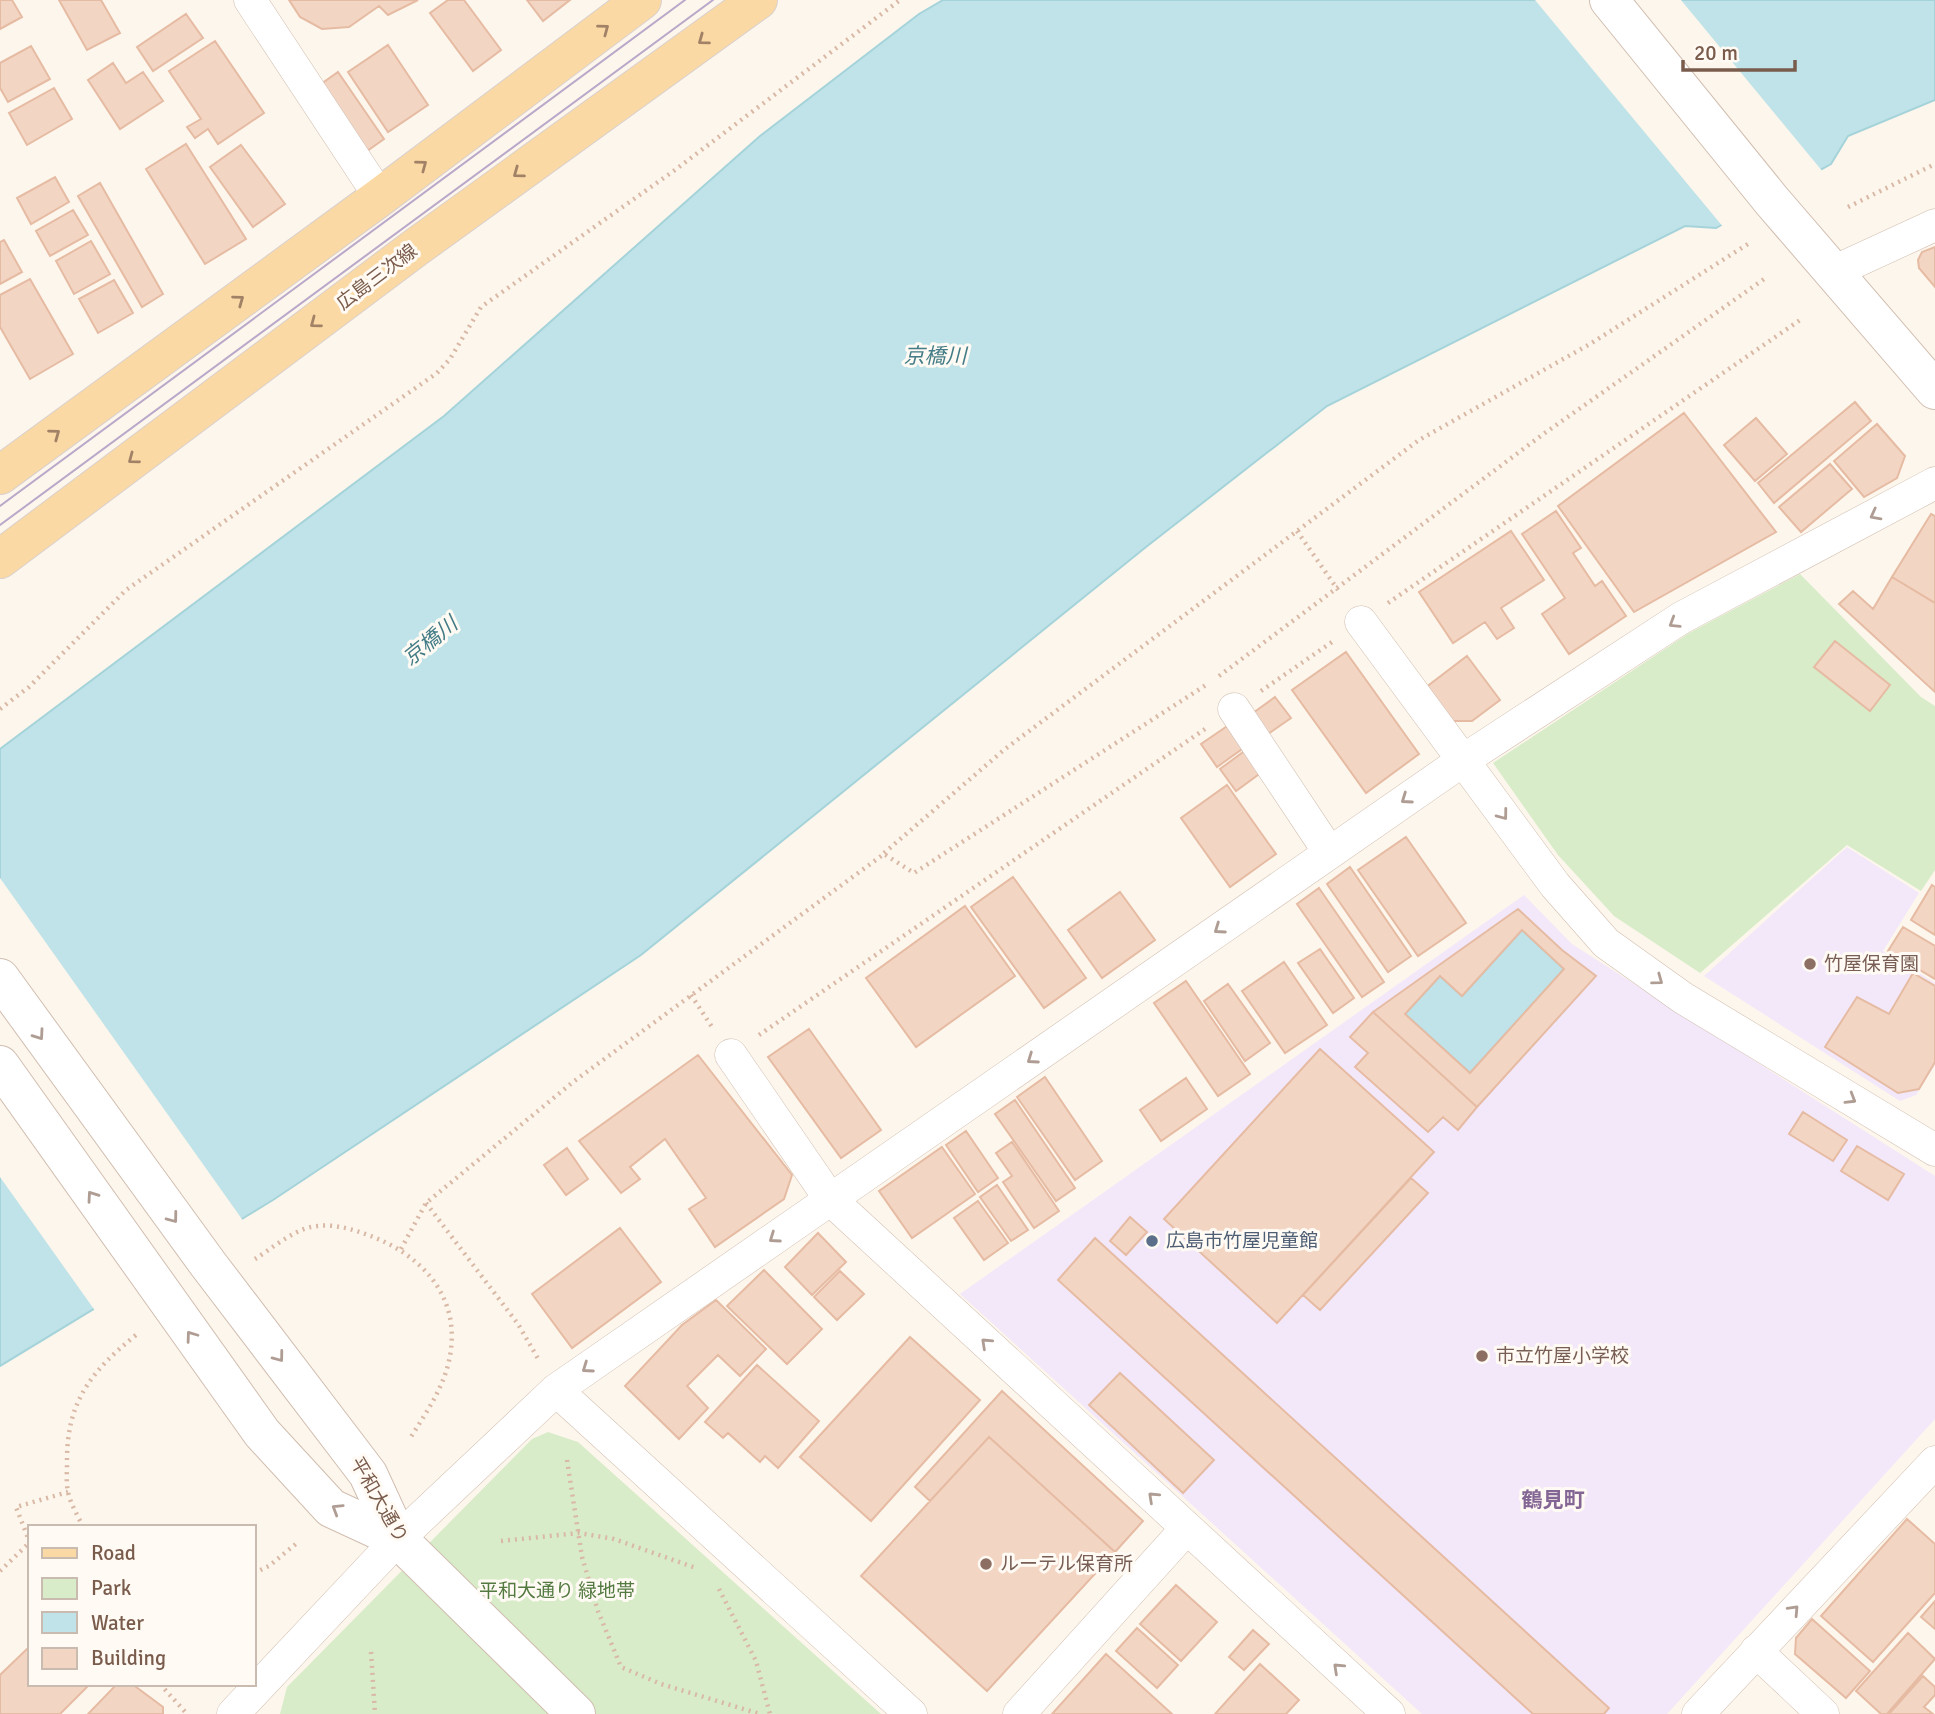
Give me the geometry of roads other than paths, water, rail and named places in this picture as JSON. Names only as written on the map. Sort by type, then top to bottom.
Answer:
[{"type":"main road","points":[[0,475],[380,197],[642,0]]},
{"type":"main road","name":"広島三次線","points":[[0,559],[415,248],[758,0]]},
{"type":"street","points":[[250,0],[380,197]]},
{"type":"street","points":[[1609,0],[1772,201],[1935,390]]},
{"type":"street","points":[[1833,272],[1935,225]]},
{"type":"street","points":[[240,1712],[398,1539],[556,1390],[1462,761],[1681,618],[1935,483]]},
{"type":"street","points":[[1361,622],[1555,885],[1606,943],[1683,998],[1931,1138]]},
{"type":"street","points":[[1234,709],[1329,852]]},
{"type":"street","name":"平和大通り","points":[[0,978],[208,1264],[368,1474],[398,1539],[576,1714]]},
{"type":"street","points":[[731,1055],[830,1199],[1389,1714]]},
{"type":"street","points":[[0,1065],[159,1292],[262,1433],[331,1508],[398,1539]]},
{"type":"street","points":[[556,1390],[911,1714]]},
{"type":"street","points":[[1698,1714],[1935,1462]]},
{"type":"street","points":[[1019,1714],[1187,1528]]},
{"type":"street","points":[[1756,1651],[1823,1714]]},
{"type":"water","name":"京橋川","points":[[943,0],[1935,0],[1935,100],[1848,136],[1831,164],[1716,228],[1685,226],[1327,406],[1146,547],[641,955],[273,1200],[0,1366],[0,749],[444,416],[760,136],[919,14]]},
{"type":"water","points":[[1522,930],[1564,969],[1470,1073],[1405,1014],[1440,976],[1462,996]]},
{"type":"tram line","points":[[0,506],[685,0]]},
{"type":"tram line","points":[[0,525],[713,0]]},
{"type":"place","name":"竹屋保育園","points":[[1810,964]]},
{"type":"place","name":"広島市竹屋児童館","points":[[1152,1241]]},
{"type":"place","name":"市立竹屋小学校","points":[[1482,1356]]},
{"type":"place","name":"ルーテル保育所","points":[[986,1564]]},
{"type":"district","name":"鶴見町","points":[[1553,1500]]},
{"type":"park label","name":"平和大通り 緑地帯","points":[[557,1591]]}]
